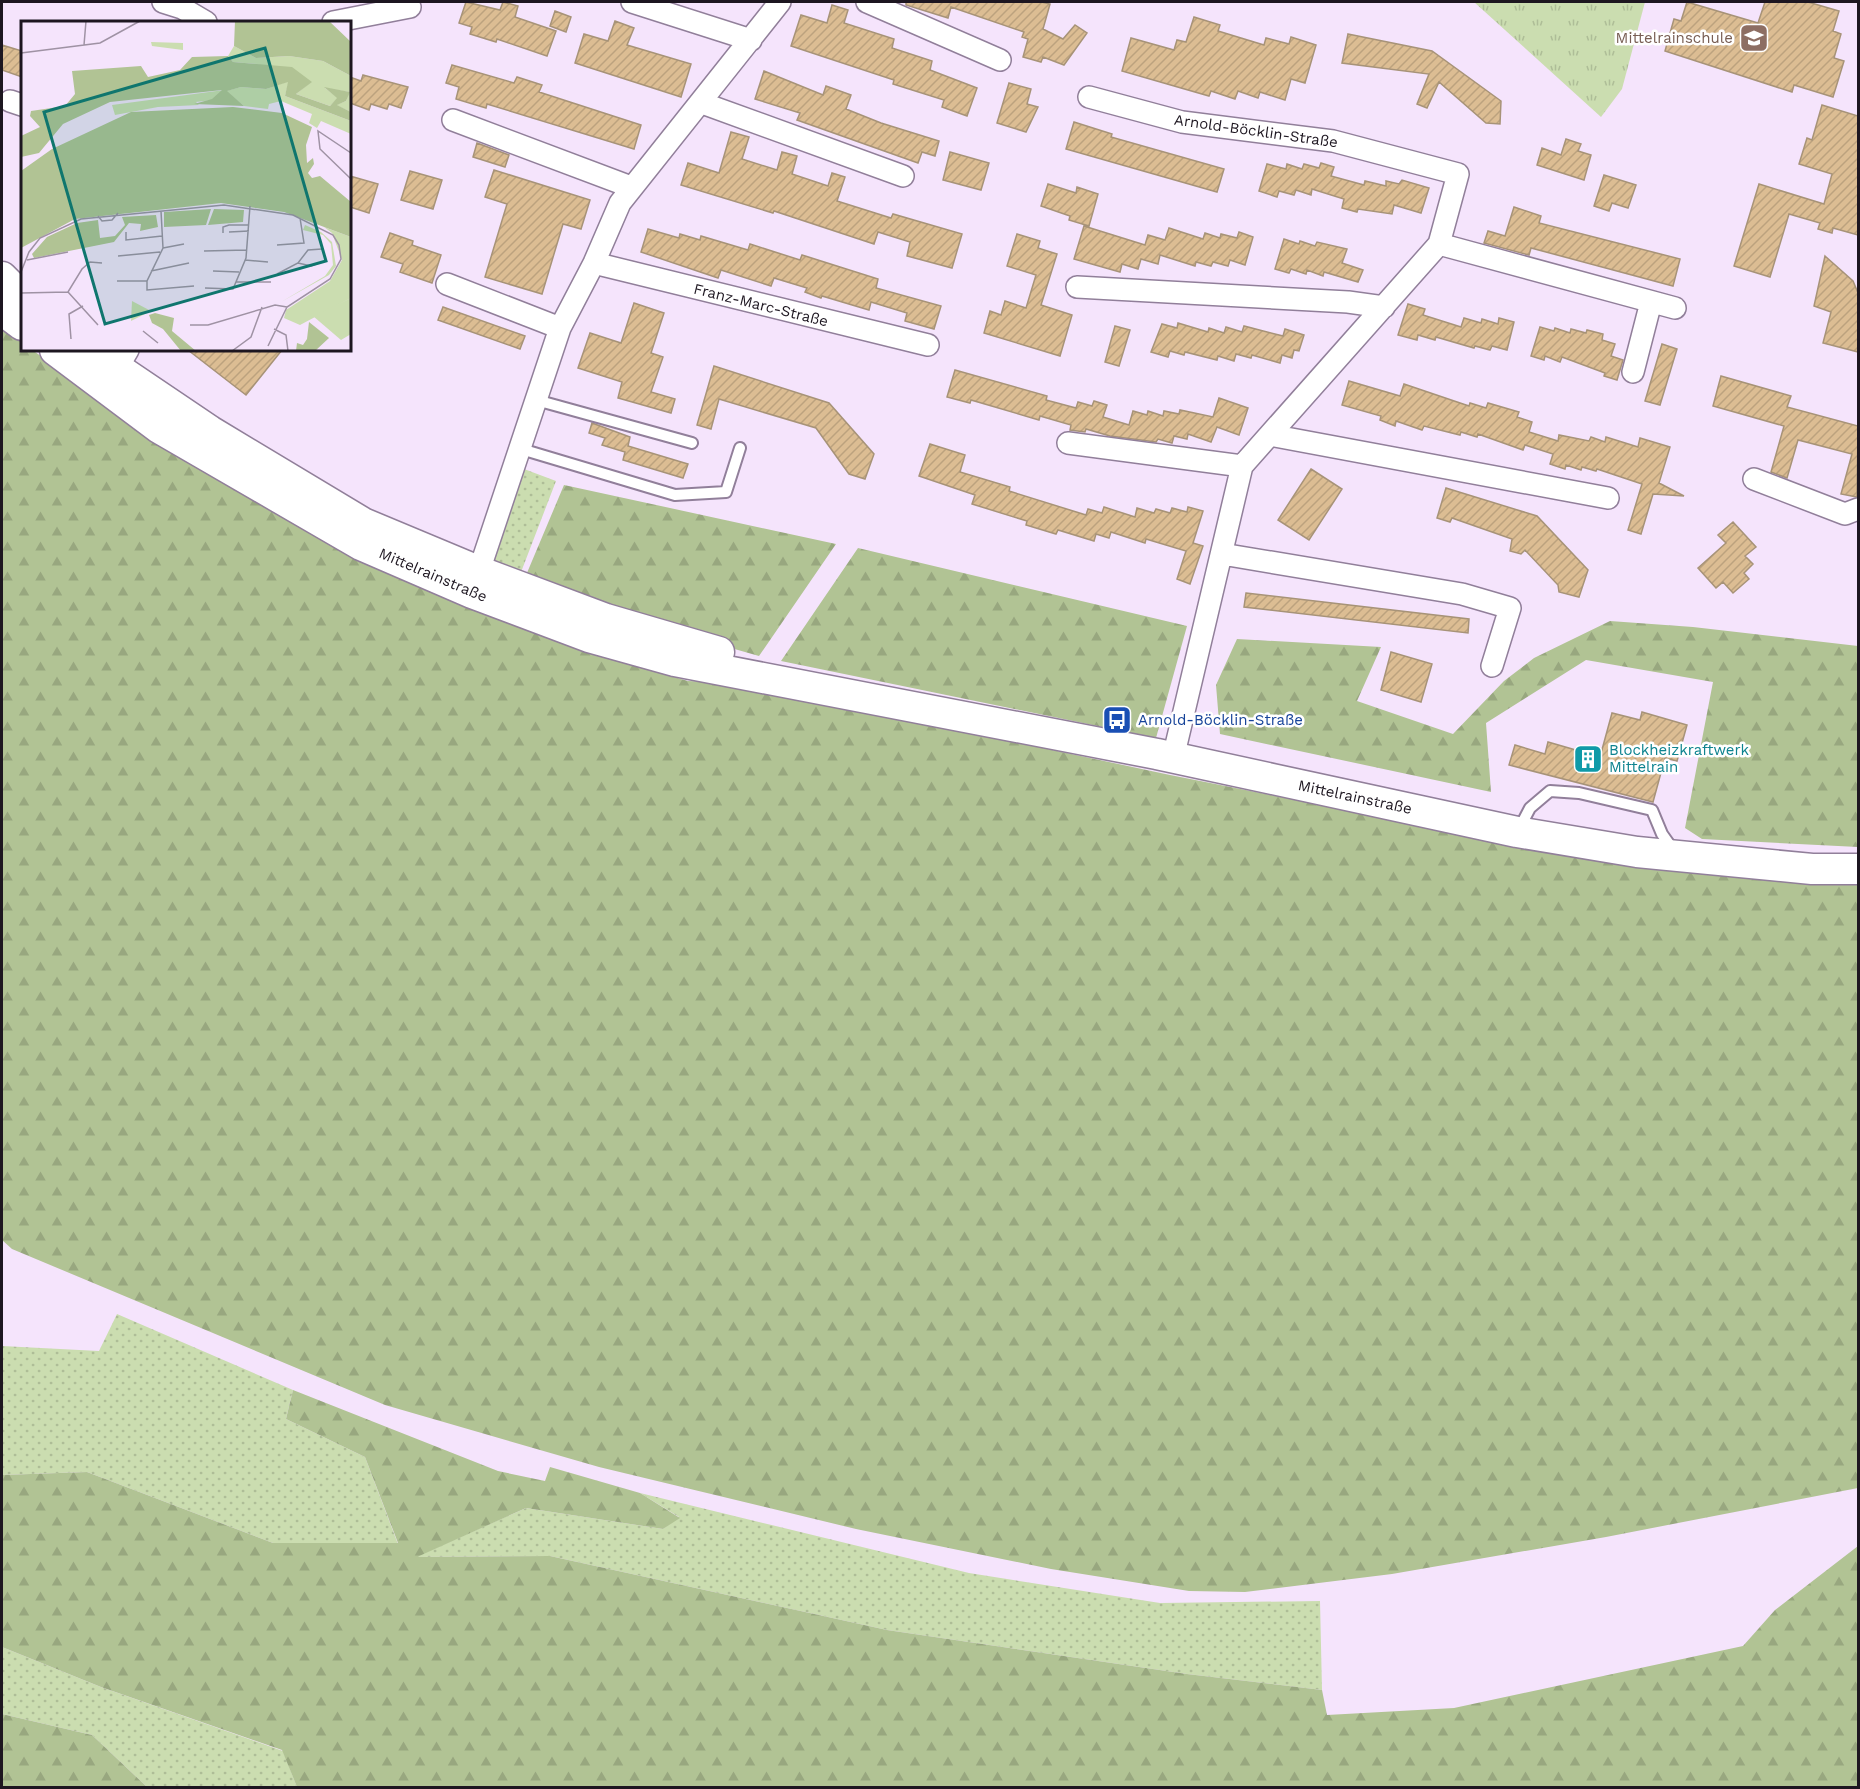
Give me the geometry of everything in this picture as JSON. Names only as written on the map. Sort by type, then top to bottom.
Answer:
[{"type":"street","points":[[163,2],[182,8],[204,21]]},
{"type":"street","points":[[632,2],[751,40]]},
{"type":"street","points":[[475,582],[561,328],[620,203],[702,103],[780,2]]},
{"type":"street","points":[[867,2],[1000,60]]},
{"type":"street","points":[[338,21],[410,7]]},
{"type":"street","name":"Arnold-Böcklin-Straße","points":[[1089,97],[1182,122],[1333,141],[1458,174],[1439,244],[1242,466],[1173,758]]},
{"type":"street","points":[[702,103],[903,176]]},
{"type":"street","points":[[453,120],[631,187]]},
{"type":"street","points":[[1439,244],[1675,308]]},
{"type":"street","name":"Franz-Marc-Straße","points":[[594,262],[928,345]]},
{"type":"street","points":[[2,277],[21,296]]},
{"type":"street","points":[[447,284],[561,328]]},
{"type":"street","points":[[1077,287],[1348,302],[1384,307]]},
{"type":"street","points":[[1633,372],[1651,302]]},
{"type":"street","points":[[2,310],[21,324]]},
{"type":"street","name":"Mittelrainstraße","points":[[58,351],[117,369]]},
{"type":"street","name":"Mittelrainstraße","points":[[91,351],[210,431],[363,523],[475,582],[856,695],[1173,758],[1517,832],[1636,852],[1812,869],[1858,869]]},
{"type":"street","points":[[1270,435],[1608,498]]},
{"type":"street","points":[[1068,443],[1242,466]]},
{"type":"street","points":[[1754,479],[1845,514],[1858,509]]},
{"type":"street","points":[[1222,554],[1462,594],[1510,608],[1492,666]]},
{"type":"lane","points":[[536,400],[692,443]]},
{"type":"lane","points":[[521,449],[675,495],[726,492],[740,448]]},
{"type":"lane","points":[[1517,832],[1530,808],[1550,791],[1579,793],[1652,810],[1662,834],[1678,856]]},
{"type":"green space","points":[[1474,2],[1645,2],[1622,89],[1601,117]]},
{"type":"green space","points":[[2,324],[21,340],[21,351],[33,351],[216,474],[587,652],[688,681],[738,683],[1170,775],[1613,863],[1858,882],[1858,1488],[1606,1537],[1392,1574],[1245,1592],[1189,1591],[1051,1569],[856,1529],[599,1467],[385,1405],[12,1249],[2,1240]]},
{"type":"green space","points":[[524,469],[556,481],[518,580],[486,566]]},
{"type":"green space","points":[[564,485],[836,544],[759,656],[591,608],[524,580]]},
{"type":"green space","points":[[858,548],[1187,626],[1156,738],[781,661]]},
{"type":"green space","points":[[1610,621],[1693,627],[1858,646],[1858,847],[1702,839],[1685,828],[1713,682],[1586,660],[1486,723],[1491,792],[1220,734],[1216,685],[1237,639],[1381,647],[1357,701],[1453,734],[1504,681],[1534,658]]},
{"type":"green space","points":[[117,1314],[293,1390],[286,1419],[365,1457],[398,1544],[273,1543],[87,1472],[2,1475],[2,1346],[99,1351]]},
{"type":"green space","points":[[293,1390],[498,1471],[545,1481],[550,1467],[640,1493],[680,1518],[663,1529],[526,1508],[417,1557],[550,1556],[887,1630],[1187,1674],[1322,1690],[1327,1715],[1454,1708],[1743,1646],[1775,1610],[1858,1546],[1858,1787],[297,1787],[282,1750],[101,1687],[2,1647],[2,1475],[87,1472],[273,1543],[398,1543],[365,1457],[286,1419]]},
{"type":"green space","points":[[640,1493],[969,1573],[1160,1603],[1320,1601],[1322,1690],[1187,1674],[887,1630],[550,1556],[415,1557],[526,1508],[663,1529],[679,1517]]},
{"type":"green space","points":[[2,1647],[101,1687],[283,1751],[297,1787],[147,1787],[92,1735],[2,1714]]},
{"type":"green space","points":[[2,1714],[92,1735],[147,1787],[2,1787]]},
{"type":"building","points":[[466,2],[500,10],[503,2],[518,6],[515,17],[556,31],[547,56],[497,39],[496,42],[470,34],[472,27],[459,23]]},
{"type":"building","points":[[906,2],[1041,2],[1050,4],[1043,29],[1063,39],[1075,25],[1087,33],[1064,65],[1043,57],[1041,62],[1023,57],[1028,39],[1022,37],[1024,32],[951,7],[948,18],[906,5]]},
{"type":"building","name":"Mittelrainschule","points":[[1687,2],[1758,23],[1765,2],[1808,2],[1839,11],[1833,31],[1841,34],[1834,58],[1844,61],[1833,97],[1794,85],[1792,92],[1665,51],[1674,19],[1681,21]]},
{"type":"building","points":[[832,5],[848,10],[844,23],[894,39],[892,48],[932,61],[930,70],[977,88],[967,116],[942,107],[944,100],[893,84],[894,80],[791,46],[801,15],[827,23]]},
{"type":"building","points":[[555,11],[571,17],[566,32],[550,26]]},
{"type":"building","points":[[1194,17],[1220,25],[1218,31],[1264,45],[1266,38],[1289,44],[1291,37],[1316,45],[1305,83],[1291,79],[1285,100],[1260,92],[1258,98],[1238,91],[1235,99],[1211,91],[1209,96],[1122,71],[1131,38],[1174,50],[1177,40],[1186,42]]},
{"type":"building","points":[[615,21],[634,28],[627,45],[691,64],[681,97],[575,63],[584,34],[608,41]]},
{"type":"building","points":[[1348,34],[1432,51],[1501,101],[1500,124],[1486,123],[1439,82],[1427,108],[1417,104],[1429,74],[1342,63]]},
{"type":"building","points":[[2,45],[21,51],[21,77],[2,70]]},
{"type":"building","points":[[452,65],[514,83],[517,77],[542,85],[539,92],[641,125],[634,149],[487,104],[486,108],[456,99],[459,87],[446,83]]},
{"type":"building","points":[[764,71],[823,95],[826,86],[851,95],[846,109],[881,123],[939,141],[935,156],[922,152],[918,163],[797,120],[800,113],[755,99]]},
{"type":"building","points":[[363,75],[408,87],[401,108],[389,104],[387,109],[371,104],[369,110],[351,103],[351,77],[361,81]]},
{"type":"building","points":[[1009,83],[1031,89],[1027,104],[1038,107],[1026,132],[997,123]]},
{"type":"building","points":[[1822,105],[1858,116],[1858,235],[1833,228],[1832,233],[1818,229],[1820,223],[1789,214],[1770,277],[1734,266],[1759,184],[1824,204],[1832,174],[1799,164],[1807,138],[1812,140]]},
{"type":"building","points":[[1074,122],[1112,134],[1111,137],[1224,169],[1217,192],[1066,149]]},
{"type":"building","points":[[731,132],[749,137],[742,159],[777,170],[782,152],[797,156],[792,174],[828,186],[832,173],[845,177],[837,201],[891,218],[893,214],[962,234],[952,268],[907,256],[910,242],[878,232],[874,244],[774,211],[773,213],[681,185],[688,163],[719,173]]},
{"type":"building","points":[[1566,139],[1581,144],[1578,151],[1591,155],[1584,180],[1537,165],[1542,148],[1561,155]]},
{"type":"building","points":[[477,143],[509,155],[505,167],[473,157]]},
{"type":"building","points":[[950,152],[989,163],[981,190],[943,180]]},
{"type":"building","points":[[1321,163],[1334,167],[1331,176],[1364,185],[1365,181],[1386,186],[1386,181],[1399,184],[1402,180],[1429,188],[1421,213],[1394,205],[1392,214],[1358,209],[1357,212],[1342,208],[1344,199],[1312,189],[1311,195],[1296,190],[1294,195],[1279,191],[1277,197],[1259,191],[1267,164],[1286,169],[1287,164],[1302,169],[1304,164],[1319,168]]},
{"type":"building","points":[[494,170],[590,200],[581,229],[563,224],[542,294],[485,277],[507,204],[485,197]]},
{"type":"building","points":[[410,171],[442,180],[433,209],[401,200]]},
{"type":"building","points":[[1604,175],[1636,185],[1628,208],[1612,203],[1609,211],[1594,206]]},
{"type":"building","points":[[351,176],[378,184],[369,213],[351,207]]},
{"type":"building","points":[[1048,184],[1076,193],[1077,187],[1098,194],[1089,226],[1069,220],[1070,216],[1041,206]]},
{"type":"building","points":[[1514,207],[1541,216],[1539,223],[1680,259],[1673,286],[1531,248],[1529,255],[1484,243],[1488,231],[1505,236]]},
{"type":"building","points":[[1084,226],[1145,245],[1148,235],[1165,240],[1169,228],[1203,239],[1205,233],[1220,238],[1221,234],[1237,238],[1239,232],[1253,237],[1245,265],[1230,260],[1228,266],[1213,262],[1211,266],[1196,262],[1195,266],[1160,255],[1158,264],[1141,259],[1138,269],[1122,264],[1120,272],[1074,259]]},
{"type":"building","points":[[648,229],[679,238],[680,234],[700,240],[701,236],[748,250],[750,244],[800,260],[802,255],[878,279],[876,288],[941,306],[934,329],[905,321],[907,313],[871,302],[869,310],[822,296],[821,298],[805,292],[807,288],[774,278],[771,286],[721,270],[718,278],[641,252]]},
{"type":"building","points":[[390,233],[413,241],[412,245],[441,255],[432,283],[400,272],[403,264],[381,257]]},
{"type":"building","points":[[1017,234],[1040,241],[1038,248],[1057,254],[1041,305],[1072,315],[1060,356],[984,333],[990,311],[1001,315],[1005,301],[1026,308],[1036,275],[1007,266]]},
{"type":"building","points":[[1284,239],[1299,244],[1300,241],[1315,246],[1317,242],[1347,249],[1342,263],[1363,270],[1358,282],[1324,272],[1323,276],[1307,270],[1306,274],[1291,269],[1289,273],[1275,269]]},
{"type":"building","points":[[1825,256],[1853,281],[1858,293],[1858,352],[1823,343],[1831,312],[1814,306]]},
{"type":"building","points":[[634,303],[664,313],[651,353],[663,357],[651,392],[675,399],[671,413],[618,398],[622,382],[578,368],[590,333],[621,343]]},
{"type":"building","points":[[1408,304],[1425,309],[1423,315],[1461,327],[1464,318],[1481,323],[1482,319],[1498,324],[1499,318],[1514,322],[1507,350],[1492,346],[1490,350],[1475,346],[1474,348],[1436,337],[1435,340],[1418,335],[1417,340],[1398,335]]},
{"type":"building","points":[[443,307],[525,336],[520,349],[438,320]]},
{"type":"building","points":[[1178,323],[1208,332],[1209,328],[1224,333],[1226,327],[1242,332],[1244,326],[1283,336],[1285,329],[1304,335],[1299,351],[1294,350],[1292,358],[1282,355],[1280,363],[1252,355],[1251,358],[1236,354],[1234,361],[1218,356],[1217,360],[1185,352],[1184,355],[1170,351],[1168,357],[1151,352],[1162,324],[1177,328]]},
{"type":"building","points":[[1115,326],[1130,330],[1119,366],[1105,362]]},
{"type":"building","points":[[1540,327],[1554,331],[1555,328],[1570,333],[1571,329],[1603,334],[1602,340],[1615,344],[1611,356],[1623,360],[1617,380],[1604,376],[1605,373],[1562,357],[1560,362],[1545,356],[1544,360],[1531,356]]},
{"type":"building","points":[[1662,344],[1677,349],[1660,405],[1645,401]]},
{"type":"building","points":[[189,351],[281,351],[246,395]]},
{"type":"building","points":[[714,366],[829,403],[874,454],[865,479],[849,474],[816,428],[719,399],[711,429],[697,425]]},
{"type":"building","points":[[955,370],[1047,396],[1046,400],[1076,408],[1078,402],[1092,406],[1094,401],[1107,405],[1103,417],[1129,425],[1133,411],[1147,415],[1148,411],[1163,416],[1164,411],[1179,414],[1180,410],[1213,417],[1219,398],[1248,408],[1239,435],[1217,427],[1211,442],[1188,434],[1187,439],[1174,436],[1172,443],[1158,439],[1156,442],[1110,436],[1086,429],[1085,432],[1070,430],[1071,425],[1040,416],[1039,420],[971,400],[970,403],[947,397]]},
{"type":"building","points":[[1721,376],[1791,396],[1787,407],[1858,426],[1857,497],[1841,494],[1852,454],[1798,440],[1787,478],[1771,472],[1784,426],[1713,406]]},
{"type":"building","points":[[1349,381],[1400,396],[1404,384],[1469,406],[1470,403],[1486,408],[1488,403],[1519,412],[1517,417],[1532,422],[1529,432],[1558,441],[1559,435],[1589,441],[1591,437],[1605,442],[1606,437],[1638,447],[1640,438],[1670,447],[1659,483],[1684,496],[1653,494],[1641,534],[1628,530],[1642,484],[1597,469],[1596,471],[1582,467],[1581,470],[1566,465],[1565,469],[1550,464],[1553,454],[1525,445],[1523,450],[1478,434],[1477,437],[1461,432],[1460,435],[1424,426],[1422,430],[1396,421],[1395,426],[1380,420],[1381,416],[1342,405]]},
{"type":"building","points":[[592,423],[630,437],[628,446],[688,464],[683,478],[623,460],[625,452],[602,445],[605,438],[589,433]]},
{"type":"building","points":[[930,444],[965,455],[960,472],[1010,487],[1009,491],[1086,515],[1088,509],[1102,513],[1104,507],[1135,517],[1137,508],[1154,513],[1156,509],[1170,513],[1172,508],[1187,512],[1188,507],[1203,511],[1193,543],[1203,546],[1190,584],[1177,579],[1186,551],[1146,539],[1145,543],[1111,532],[1109,538],[1096,534],[1094,541],[1058,530],[1056,534],[1026,525],[1027,521],[972,504],[975,495],[919,476]]},
{"type":"building","points":[[1311,469],[1342,489],[1309,540],[1278,520]]},
{"type":"building","points":[[1446,488],[1537,516],[1588,570],[1579,597],[1559,592],[1558,585],[1525,550],[1521,554],[1510,551],[1512,539],[1452,518],[1450,522],[1437,518]]},
{"type":"building","points":[[1733,522],[1756,547],[1745,556],[1753,564],[1744,573],[1749,579],[1733,593],[1723,582],[1716,588],[1698,568],[1726,543],[1718,535]]},
{"type":"building","points":[[1246,593],[1469,619],[1468,633],[1244,607]]},
{"type":"building","points":[[1391,652],[1432,664],[1421,702],[1381,690]]},
{"type":"building","name":"Blockheizkraftwerk Mittelrain","points":[[1642,712],[1687,725],[1677,761],[1665,758],[1653,802],[1509,765],[1515,745],[1545,754],[1548,742],[1600,757],[1612,713],[1640,720]]},
{"type":"place","name":"Mittelrainschule","points":[[1754,38]]},
{"type":"place","name":"Arnold-Böcklin-Straße","points":[[1117,720]]},
{"type":"place","name":"Blockheizkraftwerk Mittelrain","points":[[1588,759]]}]
